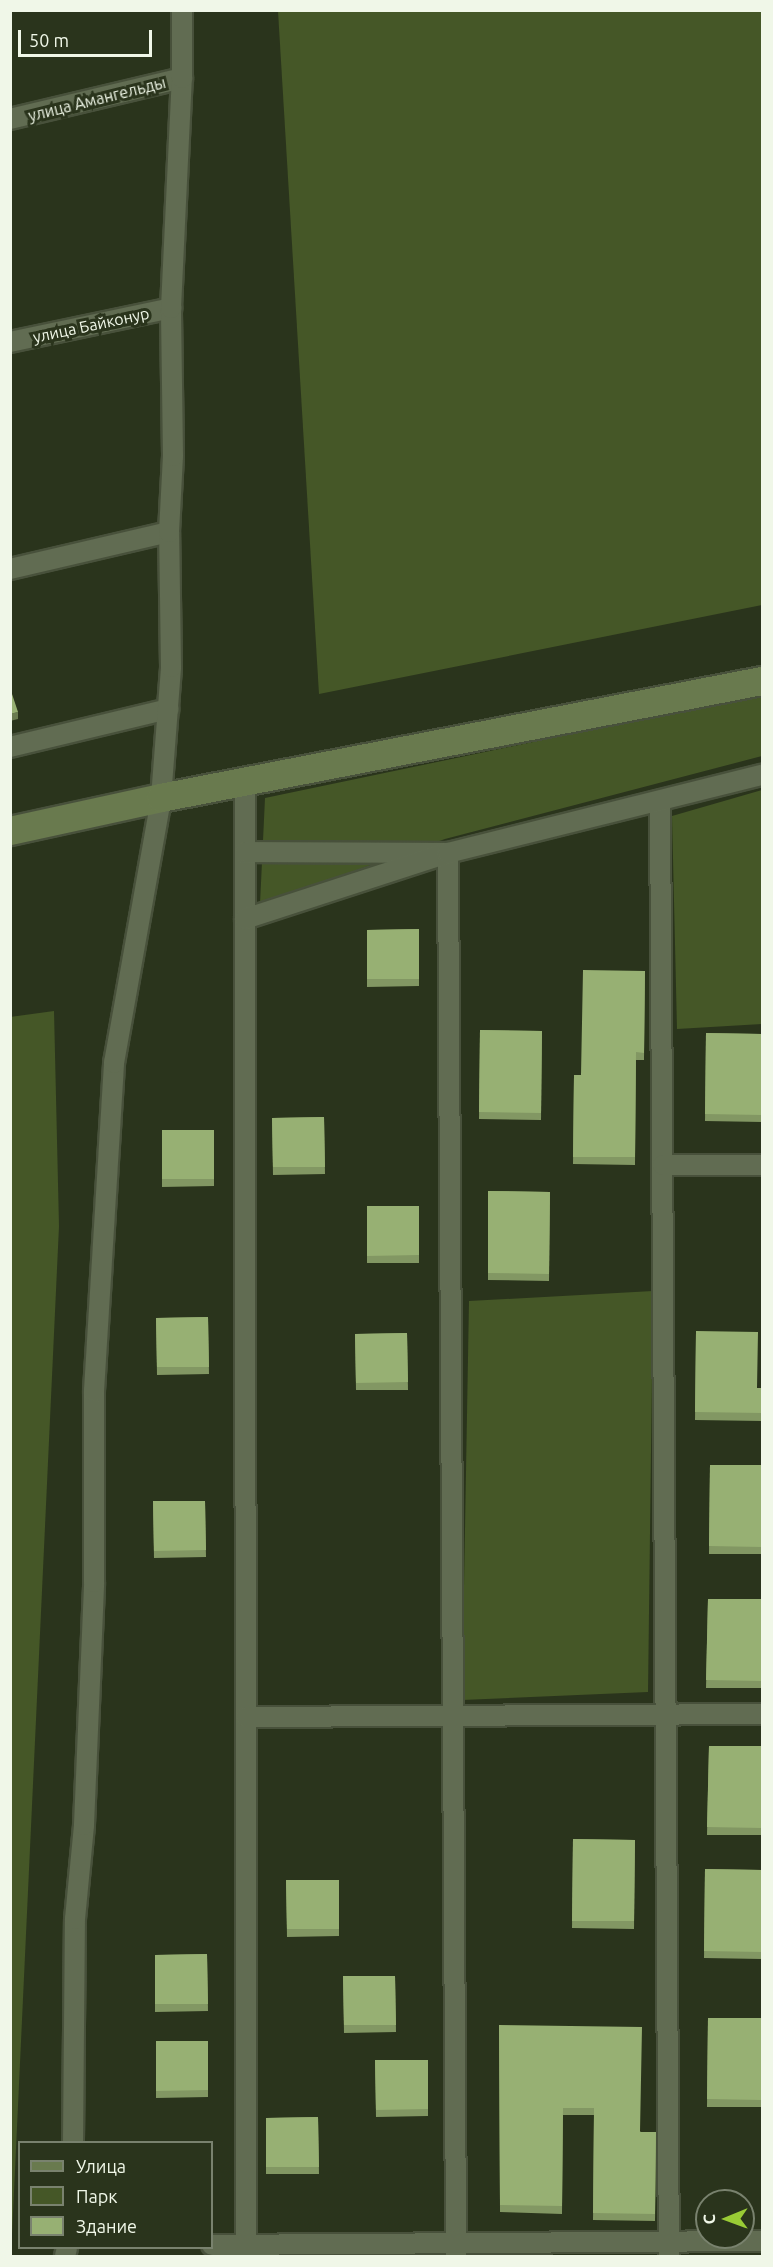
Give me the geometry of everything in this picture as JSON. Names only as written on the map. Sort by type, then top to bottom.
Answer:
[{"type":"main road","points":[[10,831],[161,798],[762,681]]},
{"type":"street","points":[[73,2141],[75,1919],[84,1825],[94,1582],[94,1391],[114,1063],[161,798],[171,667],[169,532],[173,456],[171,308],[182,78],[182,10]]},
{"type":"street","name":"улица Амангельды","points":[[10,119],[182,78]]},
{"type":"street","name":"улица Байконур","points":[[10,342],[171,308]]},
{"type":"street","points":[[10,569],[169,532]]},
{"type":"street","points":[[10,747],[168,709]]},
{"type":"street","points":[[245,919],[448,853],[762,775]]},
{"type":"street","points":[[245,782],[246,2251]]},
{"type":"street","points":[[660,801],[669,2249]]},
{"type":"street","points":[[245,852],[448,853]]},
{"type":"street","points":[[448,853],[456,2250]]},
{"type":"street","points":[[663,1166],[762,1165]]},
{"type":"street","points":[[246,1718],[762,1714]]},
{"type":"street","points":[[213,2245],[246,2251],[669,2249],[762,2241]]},
{"type":"green space","points":[[278,11],[762,11],[762,605],[319,694]]},
{"type":"green space","points":[[762,694],[762,756],[445,839],[260,904],[265,798]]},
{"type":"green space","points":[[762,790],[762,1024],[677,1029],[672,816]]},
{"type":"green space","points":[[54,1011],[59,1226],[11,2256],[10,1017]]},
{"type":"green space","points":[[653,1291],[648,1692],[462,1700],[469,1301]]},
{"type":"building","points":[[10,688],[18,712],[10,714]]},
{"type":"building","points":[[419,929],[419,979],[367,979],[367,930]]},
{"type":"building","points":[[583,970],[645,971],[644,1053],[636,1052],[635,1157],[573,1157],[574,1075],[581,1075]]},
{"type":"building","points":[[480,1030],[542,1031],[541,1113],[479,1112]]},
{"type":"building","points":[[706,1033],[762,1034],[762,1115],[705,1114]]},
{"type":"building","points":[[324,1117],[325,1167],[273,1167],[272,1118]]},
{"type":"building","points":[[162,1130],[214,1130],[214,1179],[162,1179]]},
{"type":"building","points":[[488,1191],[550,1192],[549,1274],[488,1273]]},
{"type":"building","points":[[367,1206],[419,1206],[419,1255],[367,1256]]},
{"type":"building","points":[[208,1317],[209,1367],[157,1367],[156,1318]]},
{"type":"building","points":[[696,1331],[758,1332],[757,1388],[762,1388],[762,1413],[695,1412]]},
{"type":"building","points":[[407,1333],[408,1382],[356,1383],[355,1334]]},
{"type":"building","points":[[710,1465],[762,1465],[762,1547],[709,1546]]},
{"type":"building","points":[[153,1501],[205,1501],[206,1550],[154,1551]]},
{"type":"building","points":[[708,1599],[762,1599],[762,1681],[706,1680]]},
{"type":"building","points":[[709,1746],[762,1746],[762,1828],[707,1827]]},
{"type":"building","points":[[573,1839],[635,1840],[634,1921],[572,1921]]},
{"type":"building","points":[[705,1869],[762,1870],[762,1952],[704,1951]]},
{"type":"building","points":[[286,1880],[339,1880],[339,1929],[287,1929]]},
{"type":"building","points":[[207,1954],[208,2004],[155,2004],[155,1955]]},
{"type":"building","points":[[343,1976],[395,1976],[396,2025],[344,2025]]},
{"type":"building","points":[[708,2018],[762,2018],[762,2100],[707,2099]]},
{"type":"building","points":[[499,2025],[642,2027],[640,2132],[656,2132],[655,2214],[593,2213],[594,2108],[563,2108],[562,2206],[500,2205]]},
{"type":"building","points":[[156,2041],[208,2041],[208,2090],[156,2091]]},
{"type":"building","points":[[375,2060],[428,2060],[428,2109],[376,2110]]},
{"type":"building","points":[[318,2117],[319,2167],[266,2167],[266,2118]]}]
